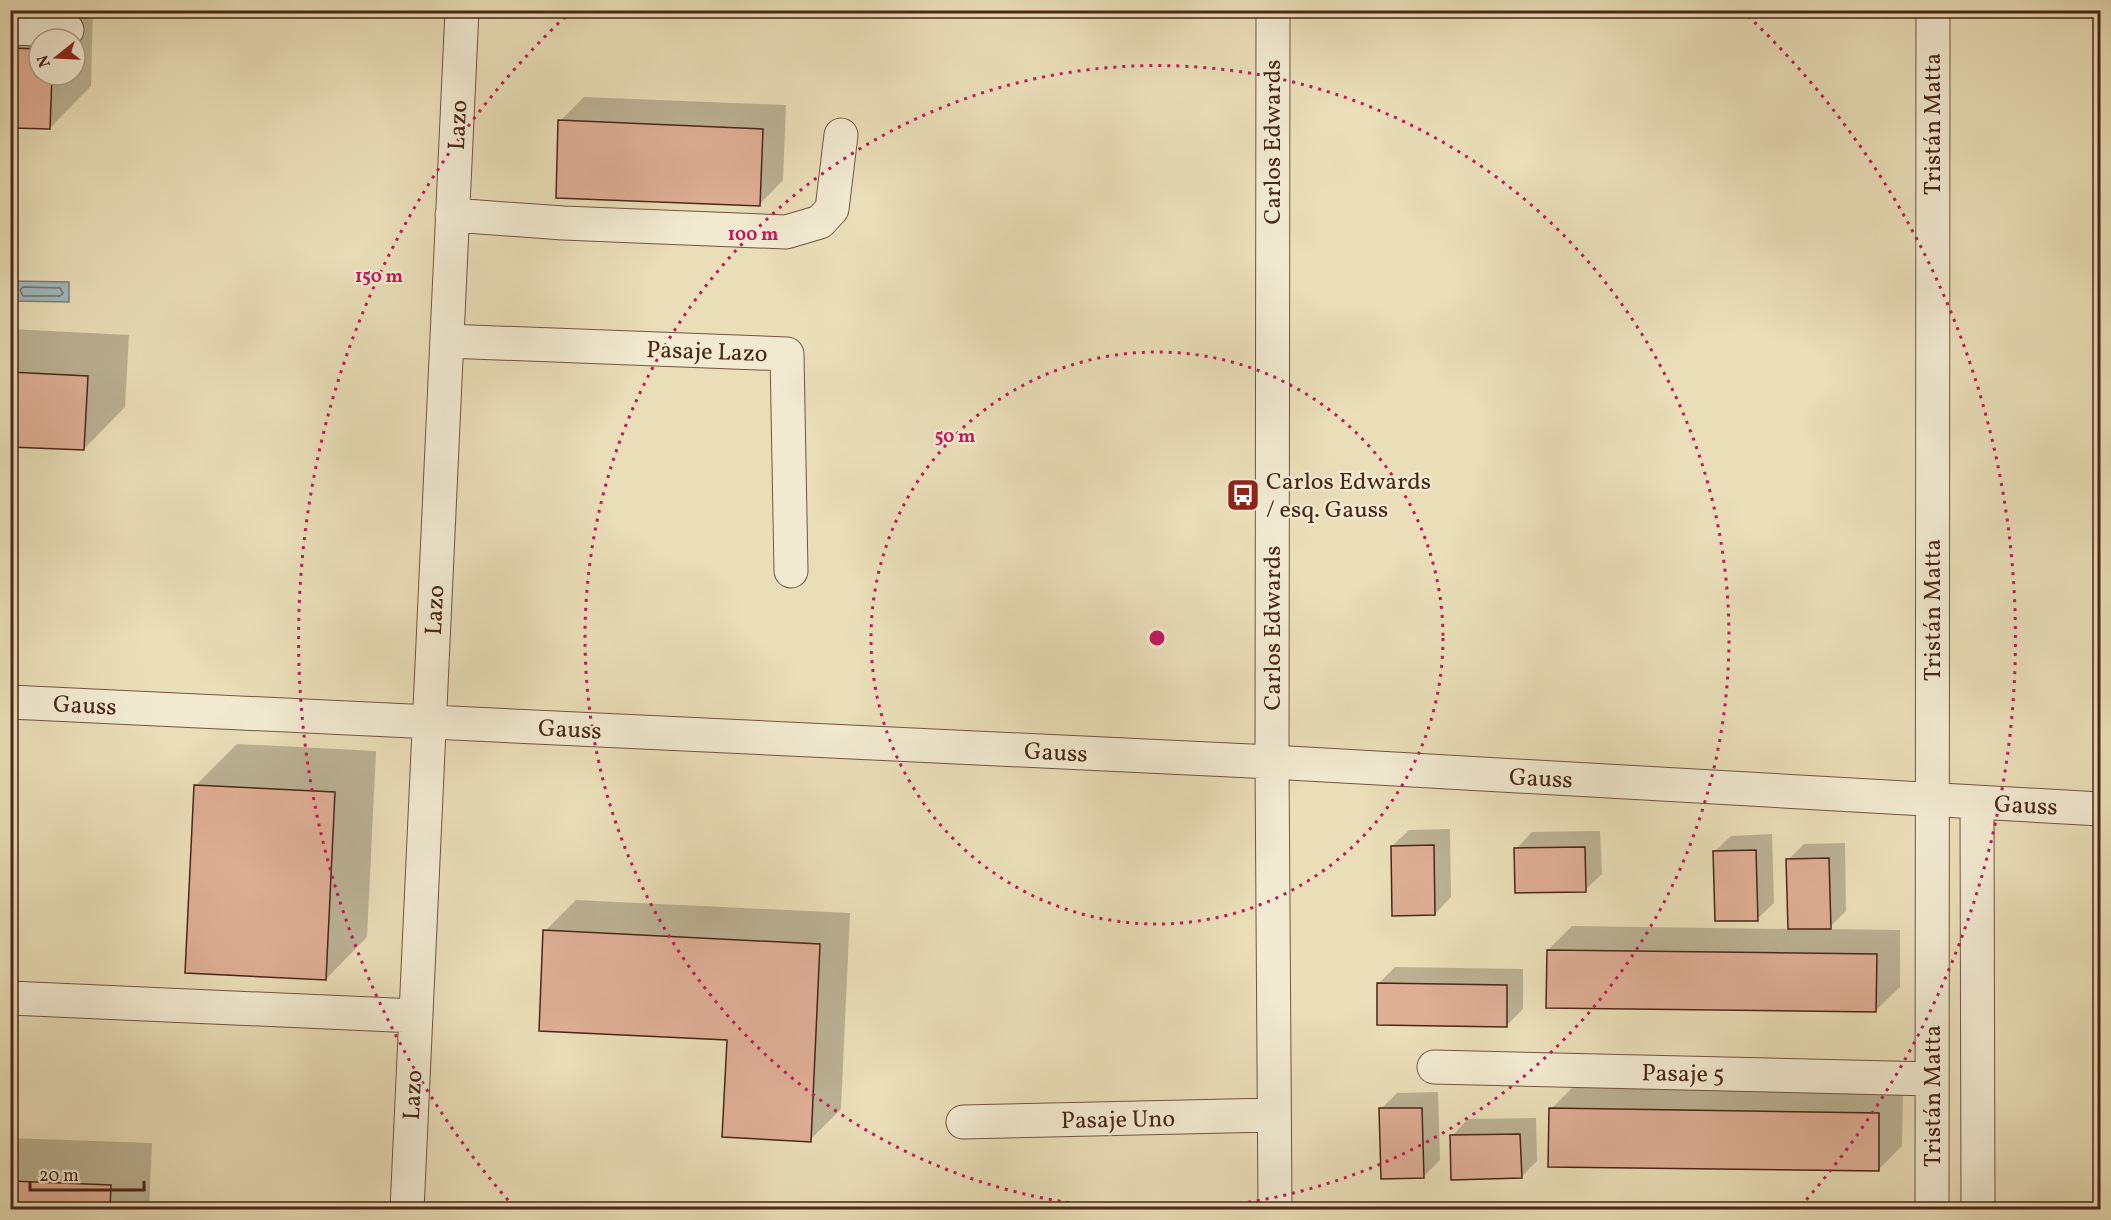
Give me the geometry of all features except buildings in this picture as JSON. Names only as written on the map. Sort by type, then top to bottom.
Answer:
[{"type":"street","name":"Lazo","points":[[407,1209],[462,10]]},
{"type":"street","name":"Carlos Edwards","points":[[1272,10],[1272,762],[1275,1209]]},
{"type":"street","name":"Tristán Matta","points":[[1932,10],[1932,1209]]},
{"type":"street","points":[[10,28],[27,29]]},
{"type":"street","points":[[452,215],[563,223],[786,232],[820,222],[832,209],[841,135]]},
{"type":"street","name":"Pasaje Lazo","points":[[447,341],[787,354],[791,571]]},
{"type":"street","name":"Gauss","points":[[10,702],[1272,762],[2100,809]]},
{"type":"street","name":"Tristán Matta","points":[[1977,803],[1978,1209]]},
{"type":"street","points":[[10,998],[416,1016]]},
{"type":"street","name":"Pasaje 5","points":[[1434,1067],[1932,1079]]},
{"type":"street","name":"Pasaje Uno","points":[[963,1122],[1274,1115]]},
{"type":"water","points":[[14,281],[69,282],[69,302],[14,301]]},
{"type":"place","name":"Carlos Edwards / esq. Gauss","points":[[1243,495]]}]
